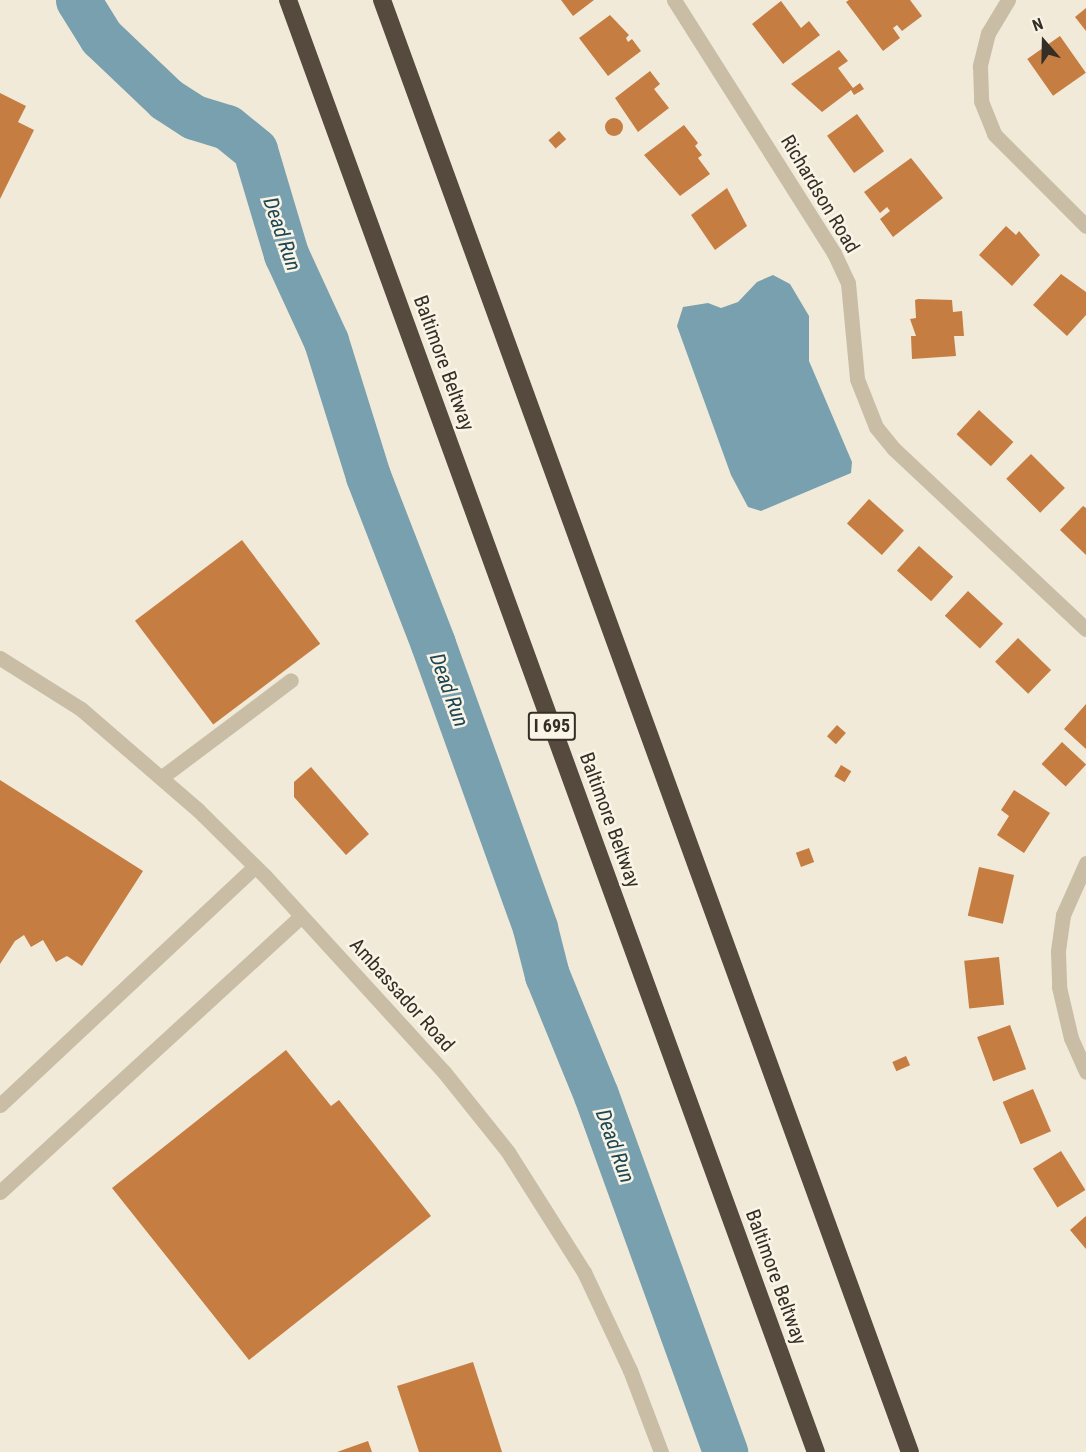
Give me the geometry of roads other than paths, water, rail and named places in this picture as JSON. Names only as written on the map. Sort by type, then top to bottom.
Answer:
[{"type":"highway","name":"Baltimore Beltway","points":[[288,0],[816,1452]]},
{"type":"highway","points":[[382,0],[910,1452]]},
{"type":"street","name":"Richardson Road","points":[[674,0],[834,253],[848,283],[857,379],[876,427],[894,449],[1086,629]]},
{"type":"street","points":[[1008,0],[988,33],[980,66],[981,101],[994,134],[1086,226]]},
{"type":"street","name":"Ambassador Road","points":[[0,658],[81,709],[162,777],[255,866],[444,1072],[508,1152],[584,1272],[630,1370],[661,1452]]},
{"type":"street","points":[[162,777],[291,680]]},
{"type":"street","points":[[1086,863],[1064,915],[1058,952],[1059,987],[1071,1038],[1086,1072]]},
{"type":"street","points":[[0,1105],[255,866]]},
{"type":"street","points":[[0,1192],[301,916]]},
{"type":"water","points":[[773,275],[790,284],[809,316],[809,361],[852,462],[851,473],[761,511],[748,507],[731,475],[677,326],[683,307],[708,303],[721,308],[738,302],[757,282]]},
{"type":"waterway","name":"Dead Run","points":[[78,0],[101,37],[166,99],[194,117],[227,127],[255,150],[286,254],[326,341],[368,476],[433,644],[535,928],[547,975],[596,1095],[725,1452]]}]
